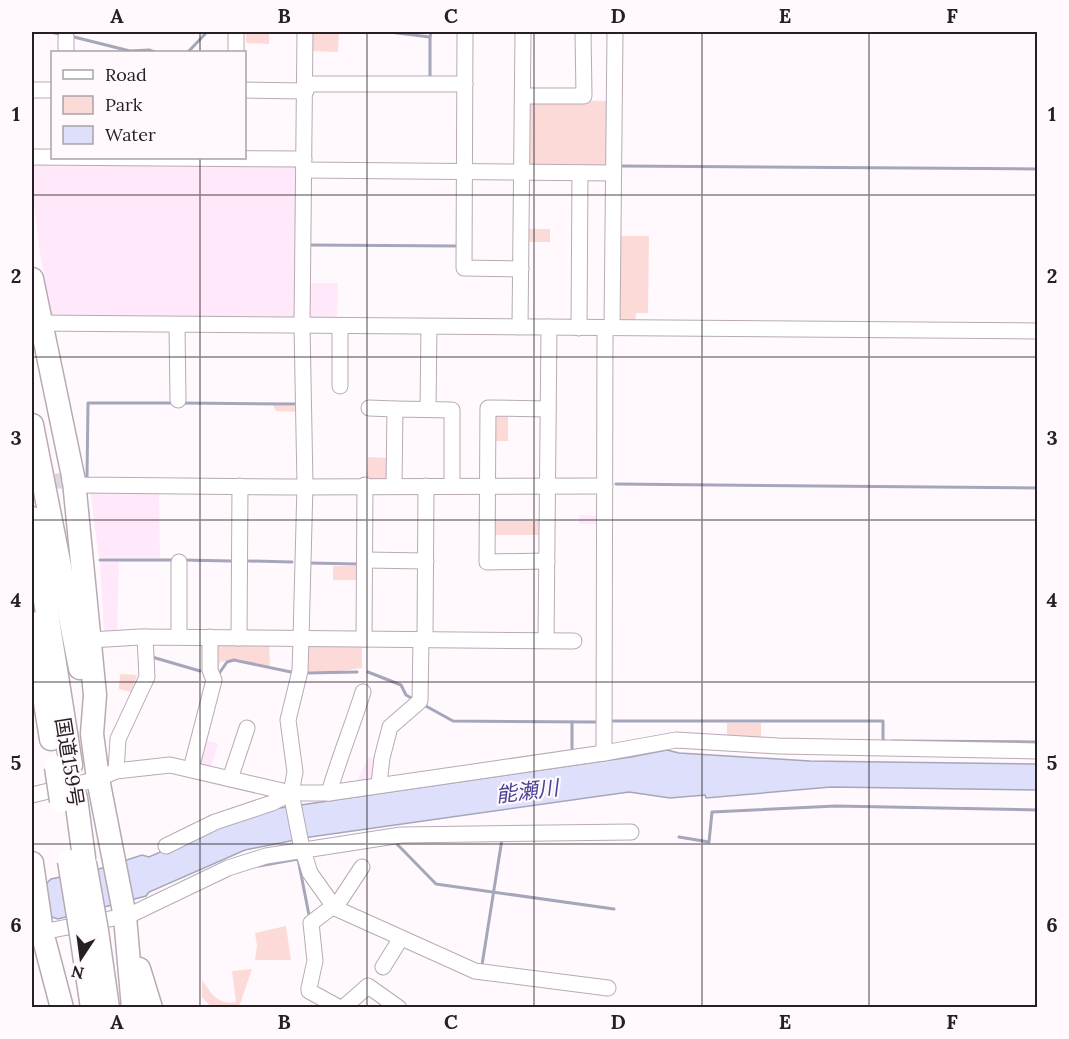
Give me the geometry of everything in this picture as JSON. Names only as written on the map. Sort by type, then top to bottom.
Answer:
[{"type":"highway","points":[[32,279],[36,323],[72,481],[95,695],[92,734]]},
{"type":"highway","points":[[32,425],[92,734],[107,775],[114,856],[125,918],[133,1008]]},
{"type":"highway","name":"国道159号","points":[[32,518],[77,859],[89,932],[108,1008]]},
{"type":"highway","name":"国道159号","points":[[32,623],[64,766]]},
{"type":"highway","points":[[32,865],[50,1008]]},
{"type":"highway","points":[[125,918],[151,1008]]},
{"type":"highway","points":[[42,932],[62,1008]]},
{"type":"highway","name":"国道159号","points":[[89,932],[92,1008]]},
{"type":"street","points":[[236,32],[236,51]]},
{"type":"street","points":[[304,32],[306,87],[302,326],[305,485],[300,671],[288,720],[295,772],[292,796],[302,848],[310,873],[333,908],[475,971],[608,988]]},
{"type":"street","points":[[465,32],[464,268],[521,269]]},
{"type":"street","points":[[520,327],[523,32]]},
{"type":"street","points":[[523,96],[584,96],[583,32]]},
{"type":"street","points":[[604,753],[605,486],[615,32]]},
{"type":"street","points":[[246,90],[465,84]]},
{"type":"street","points":[[34,90],[51,90]]},
{"type":"street","points":[[32,157],[51,158]]},
{"type":"street","points":[[196,159],[464,173],[613,173]]},
{"type":"street","points":[[579,328],[580,173]]},
{"type":"street","points":[[36,323],[1038,330]]},
{"type":"street","points":[[177,325],[178,400]]},
{"type":"street","points":[[340,326],[340,386]]},
{"type":"street","points":[[428,410],[429,327]]},
{"type":"street","points":[[546,640],[549,327]]},
{"type":"street","points":[[369,408],[452,410],[452,486]]},
{"type":"street","points":[[547,561],[487,562],[488,408],[548,409]]},
{"type":"street","points":[[394,485],[395,409]]},
{"type":"street","points":[[72,481],[83,485],[605,486]]},
{"type":"street","points":[[364,639],[365,485]]},
{"type":"street","points":[[239,638],[240,486]]},
{"type":"street","points":[[379,784],[382,758],[390,727],[417,703],[423,639],[426,486]]},
{"type":"street","points":[[365,560],[426,561]]},
{"type":"street","points":[[178,637],[179,562]]},
{"type":"street","points":[[107,775],[118,739],[147,677],[145,637]]},
{"type":"street","points":[[90,640],[178,637],[574,641]]},
{"type":"street","points":[[191,769],[214,680],[210,670],[210,638]]},
{"type":"street","points":[[329,793],[340,752],[348,741],[363,692]]},
{"type":"street","points":[[230,779],[247,728]]},
{"type":"street","points":[[166,846],[215,822],[292,796],[329,793],[604,753],[676,740],[778,746],[1038,751]]},
{"type":"street","points":[[32,795],[107,775],[170,765],[292,796]]},
{"type":"street","points":[[42,932],[125,918],[228,868],[302,848],[402,835],[631,832]]},
{"type":"street","points":[[362,867],[333,908],[311,923],[315,962],[309,991],[341,1008],[368,986],[399,1008]]},
{"type":"street","points":[[384,968],[401,938]]},
{"type":"shaded area","points":[[32,165],[300,167],[298,319],[52,319],[40,253],[32,189]]},
{"type":"shaded area","points":[[310,283],[338,283],[337,318],[309,318]]},
{"type":"shaded area","points":[[90,489],[159,491],[160,558],[99,558]]},
{"type":"shaded area","points":[[579,515],[598,516],[597,524],[579,524]]},
{"type":"shaded area","points":[[100,562],[119,562],[117,633],[104,633]]},
{"type":"shaded area","points":[[205,740],[218,744],[210,769],[197,765]]},
{"type":"shaded area","points":[[368,757],[379,760],[375,782],[356,784]]},
{"type":"green space","points":[[246,32],[269,32],[269,44],[246,43]]},
{"type":"green space","points":[[310,32],[339,32],[338,52],[310,51]]},
{"type":"green space","points":[[534,100],[610,101],[609,166],[528,166],[529,103]]},
{"type":"green space","points":[[529,229],[550,229],[550,242],[529,242]]},
{"type":"green space","points":[[617,236],[649,236],[648,313],[636,313],[635,322],[618,322]]},
{"type":"green space","points":[[273,405],[300,406],[300,412],[276,411]]},
{"type":"green space","points":[[498,414],[508,414],[508,441],[494,441],[494,418]]},
{"type":"green space","points":[[368,457],[390,458],[389,476],[385,479],[367,479]]},
{"type":"green space","points":[[494,521],[542,521],[542,535],[494,535]]},
{"type":"green space","points":[[333,566],[357,566],[357,580],[333,580]]},
{"type":"green space","points":[[213,644],[269,644],[270,667],[239,659],[220,662],[218,670]]},
{"type":"green space","points":[[305,644],[362,644],[362,668],[333,672],[305,671]]},
{"type":"green space","points":[[120,674],[137,675],[131,692],[119,689]]},
{"type":"green space","points":[[727,723],[761,723],[761,739],[727,737]]},
{"type":"green space","points":[[286,926],[291,960],[255,960],[257,946],[255,933]]},
{"type":"green space","points":[[252,969],[239,1007],[211,1007],[202,997],[202,980],[212,994],[220,1000],[236,1002],[232,971]]},
{"type":"water","name":"能瀬川","points":[[667,750],[679,753],[810,761],[1037,764],[1037,790],[831,787],[706,798],[705,795],[670,798],[629,792],[310,837],[245,850],[149,892],[146,896],[58,919],[48,916],[45,885],[51,879],[99,869],[142,855],[149,857],[238,818],[273,809]]},
{"type":"waterway","points":[[51,32],[63,35]]},
{"type":"waterway","points":[[189,51],[207,32]]},
{"type":"waterway","points":[[389,32],[430,37],[431,32]]},
{"type":"waterway","points":[[70,36],[130,51]]},
{"type":"waterway","points":[[430,37],[430,79]]},
{"type":"waterway","points":[[130,51],[152,51]]},
{"type":"waterway","points":[[621,166],[1038,169]]},
{"type":"waterway","points":[[311,245],[457,246]]},
{"type":"waterway","points":[[87,477],[88,403],[174,403]]},
{"type":"waterway","points":[[181,403],[295,404]]},
{"type":"waterway","points":[[616,484],[1038,488]]},
{"type":"waterway","points":[[100,560],[176,560]]},
{"type":"waterway","points":[[182,560],[231,561]]},
{"type":"waterway","points":[[249,561],[292,562]]},
{"type":"waterway","points":[[310,563],[357,564]]},
{"type":"waterway","points":[[152,657],[200,671]]},
{"type":"waterway","points":[[218,675],[227,662],[234,660],[291,672]]},
{"type":"waterway","points":[[306,673],[357,672]]},
{"type":"waterway","points":[[368,672],[401,685],[406,695],[413,699]]},
{"type":"waterway","points":[[424,705],[453,721],[595,722]]},
{"type":"waterway","points":[[611,721],[883,721],[883,741],[886,741]]},
{"type":"waterway","points":[[572,722],[572,750]]},
{"type":"waterway","points":[[892,741],[1038,742]]},
{"type":"waterway","points":[[679,837],[709,842],[712,812],[836,806],[1038,810]]},
{"type":"waterway","points":[[482,965],[502,839]]},
{"type":"waterway","points":[[395,842],[436,884],[614,909]]},
{"type":"waterway","points":[[259,866],[298,859],[309,915]]},
{"type":"tunnel","points":[[32,481],[70,481]]}]
